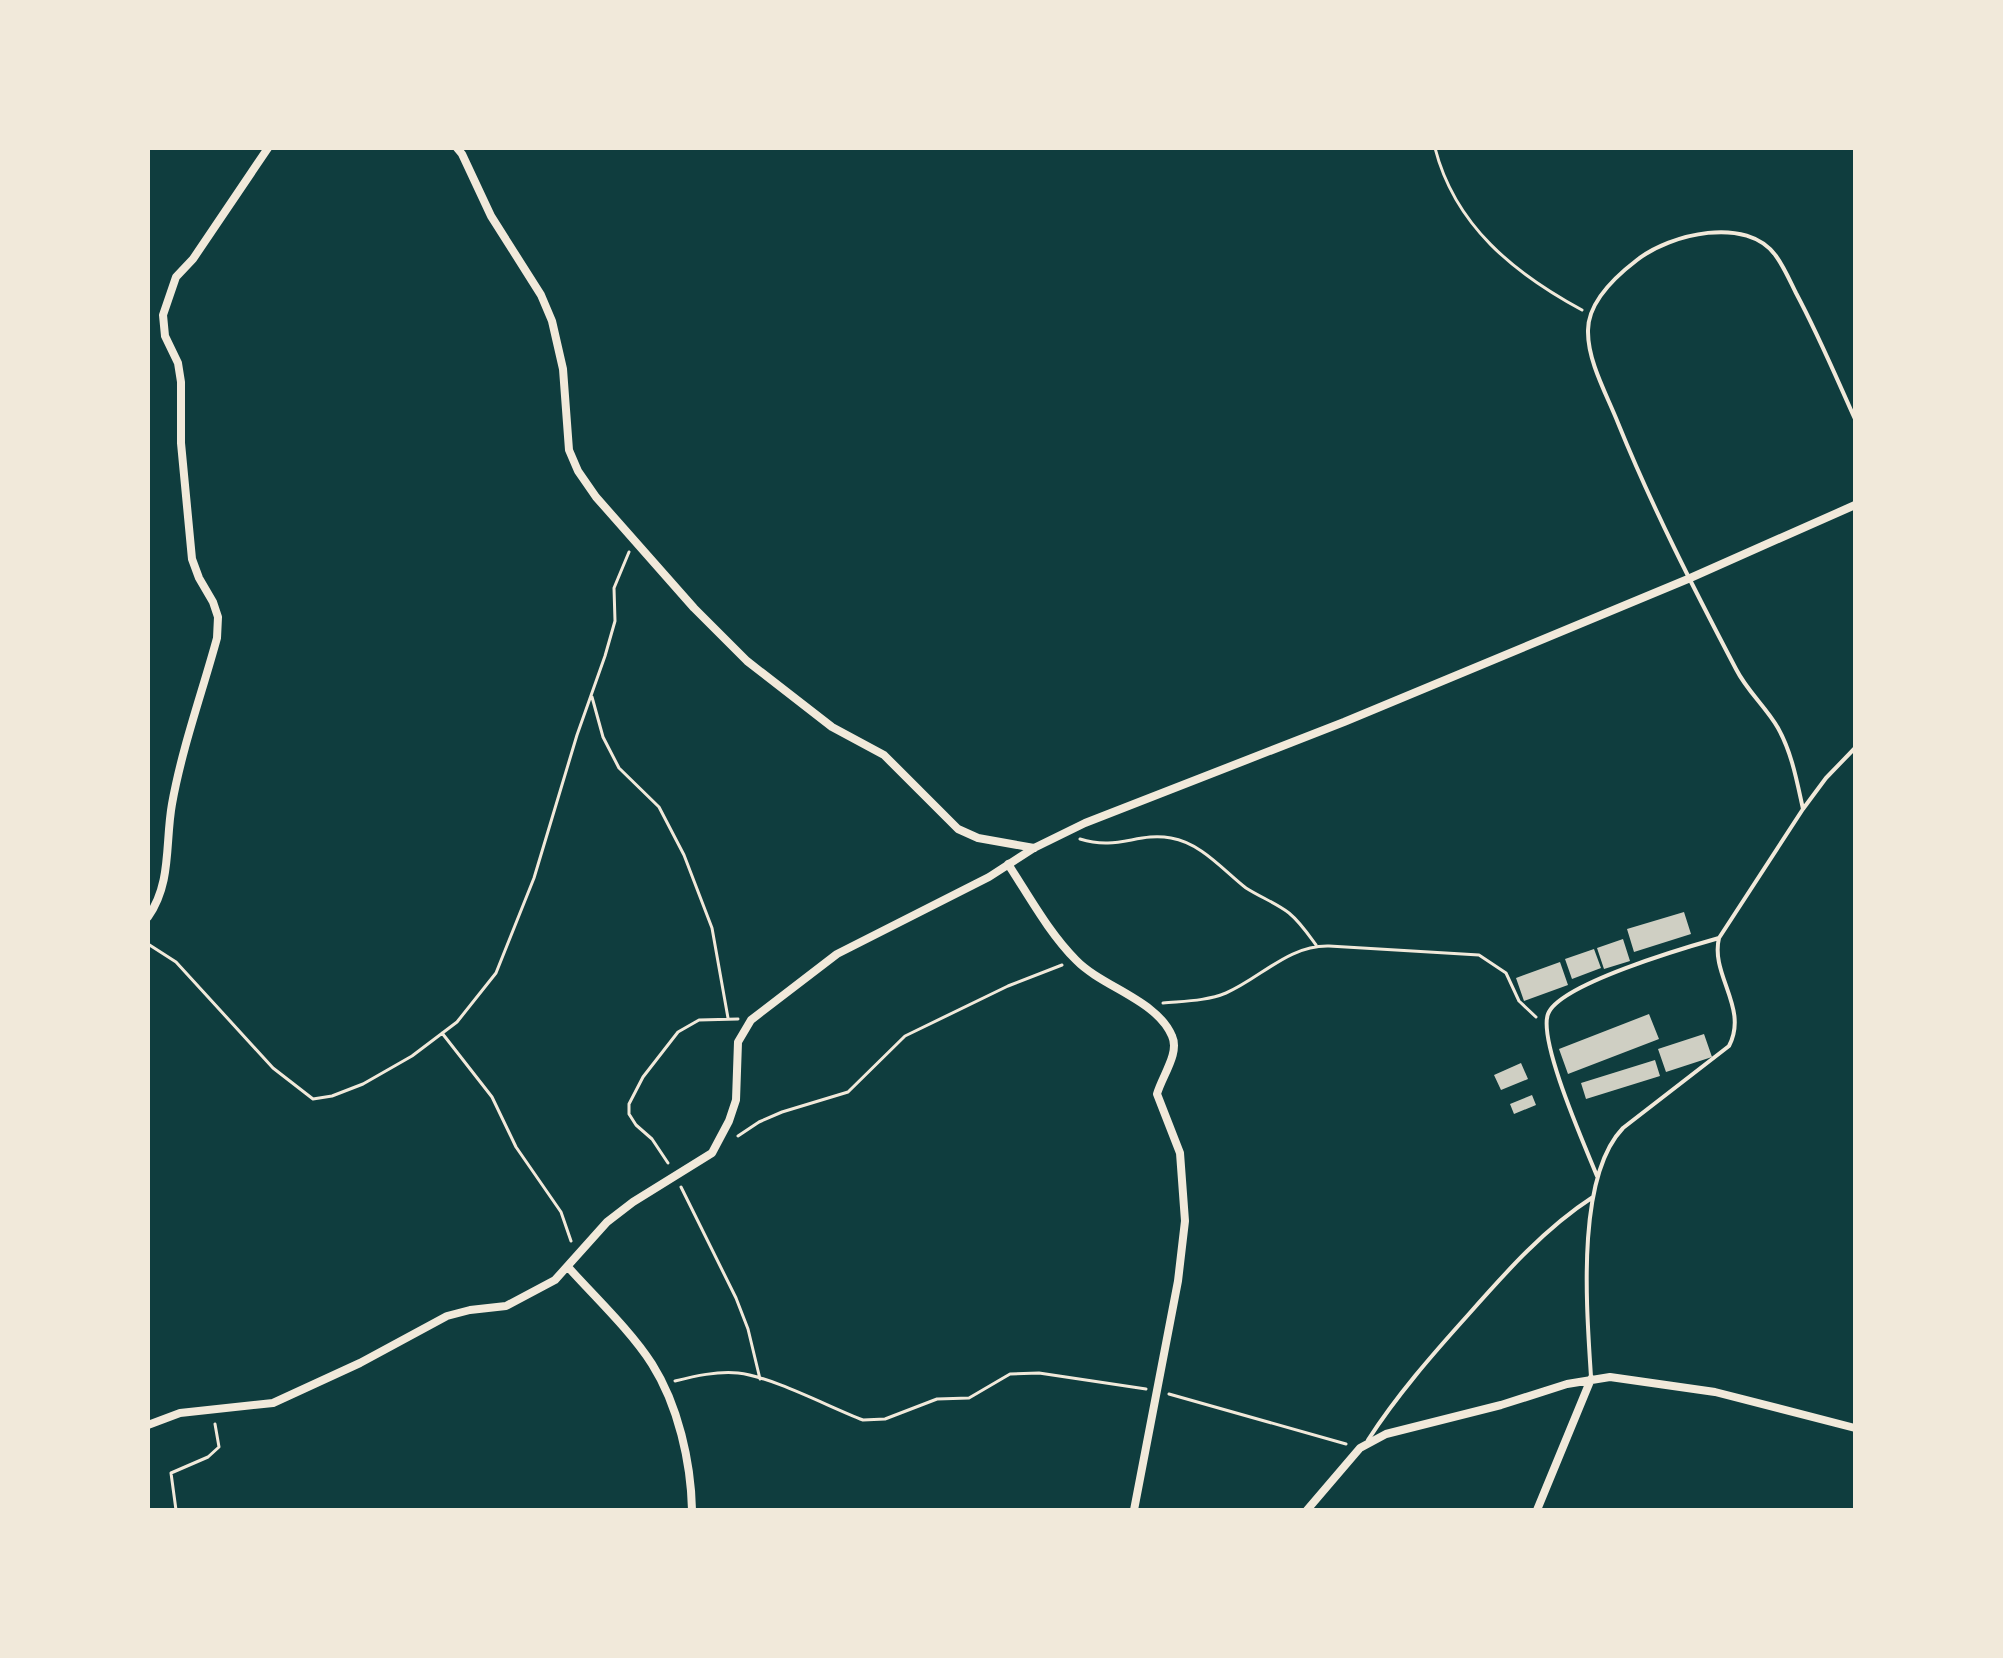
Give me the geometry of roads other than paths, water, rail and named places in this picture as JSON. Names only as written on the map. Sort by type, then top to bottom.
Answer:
[{"type":"street","points":[[148,917],[160,898],[166,878],[172,804],[217,638],[218,617],[192,559],[181,443],[181,382],[178,363],[165,336],[164,306],[176,277],[193,259],[268,148]]},
{"type":"street","points":[[457,148],[491,216],[541,295],[552,321],[563,369],[569,450],[573,461],[596,497],[633,543],[747,661],[832,727],[884,755],[958,829],[978,838],[1034,848]]},
{"type":"street","points":[[148,1425],[180,1413],[273,1403],[360,1363],[456,1312],[506,1306],[555,1280],[607,1222],[633,1202],[712,1153],[736,1100],[738,1042],[751,1020],[837,954],[989,877],[1034,848],[1085,823],[1344,722],[1688,579],[1855,505]]},
{"type":"street","points":[[1008,864],[1062,944],[1078,962],[1156,1013],[1173,1037],[1175,1049],[1157,1094],[1180,1153],[1185,1221],[1178,1281],[1134,1510]]},
{"type":"street","points":[[568,1267],[650,1361],[663,1383],[686,1455],[692,1510]]},
{"type":"street","points":[[1307,1510],[1363,1446],[1386,1434],[1591,1379],[1628,1378],[1715,1392],[1855,1428]]},
{"type":"street","points":[[1537,1510],[1591,1379]]},
{"type":"lane","points":[[1803,809],[1795,774],[1778,729],[1739,674],[1688,579],[1626,442],[1595,364],[1588,334],[1589,314],[1618,277],[1638,259],[1666,242],[1705,233],[1728,233],[1758,241],[1775,253],[1812,323],[1855,419]]},
{"type":"lane","points":[[1591,1379],[1588,1242],[1593,1197],[1613,1138],[1722,1052],[1734,1035],[1736,1026],[1718,951],[1719,938],[1803,809],[1826,778],[1855,748]]},
{"type":"lane","points":[[1598,1178],[1545,1030],[1552,1007],[1577,989],[1719,938]]},
{"type":"lane","points":[[1363,1446],[1402,1392],[1499,1280],[1565,1215],[1593,1197]]}]
